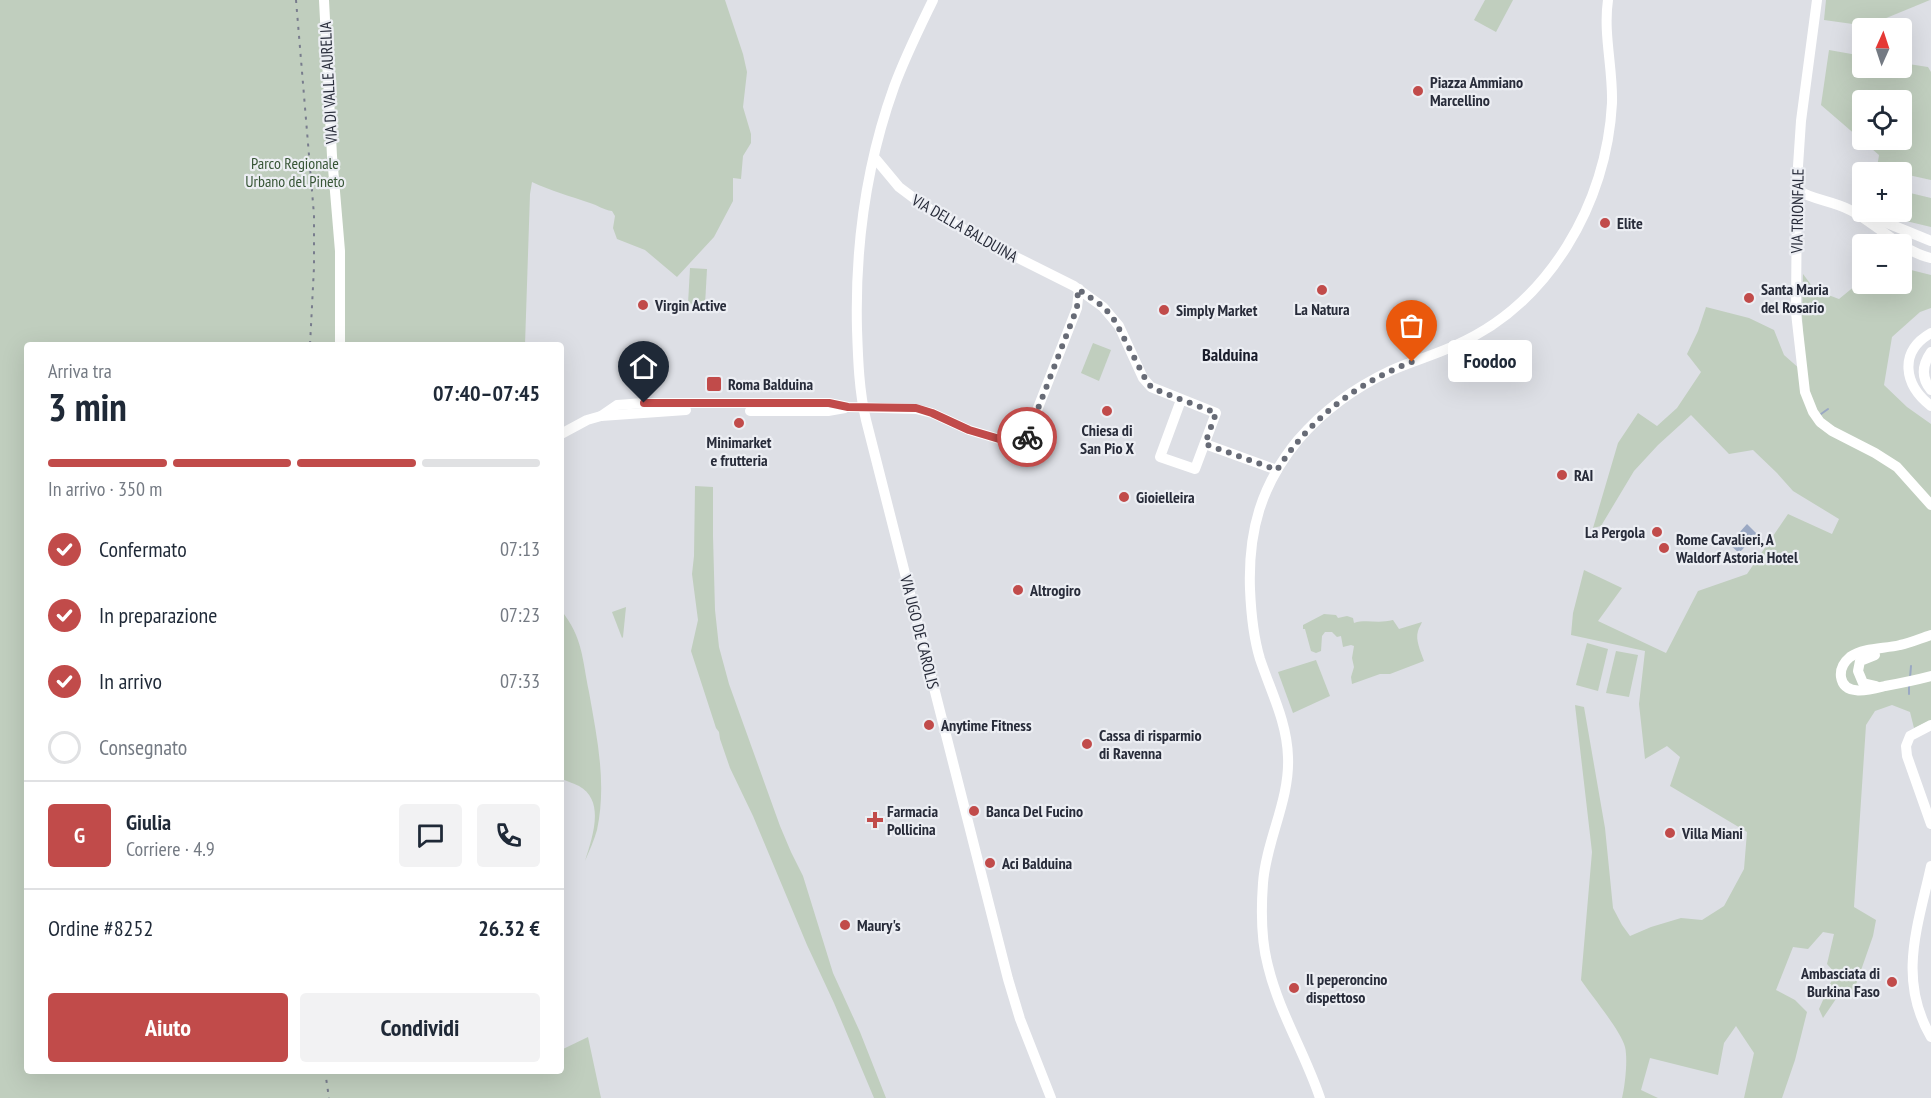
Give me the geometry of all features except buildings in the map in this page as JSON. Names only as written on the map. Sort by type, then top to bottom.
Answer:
[{"type":"street","name":"VIA DI VALLE AURELIA","points":[[324,0],[332,156],[340,251],[340,342]]},
{"type":"street","points":[[874,157],[893,89],[933,0]]},
{"type":"street","points":[[1320,1098],[1273,983],[1266,961],[1263,936],[1263,879],[1269,846],[1287,783],[1288,760],[1284,723],[1260,658],[1253,631],[1250,559],[1258,510],[1277,470],[1302,436],[1342,399],[1380,376],[1455,346],[1483,331],[1530,292],[1562,255],[1587,208],[1607,141],[1612,100],[1608,0]]},
{"type":"street","name":"VIA TRIONFALE","points":[[1817,0],[1801,121],[1797,190],[1795,271],[1803,386],[1813,412],[1820,422],[1897,467],[1931,505]]},
{"type":"street","name":"VIA DELLA BALDUINA","points":[[874,157],[898,187],[923,205],[980,239],[1078,289],[1104,307],[1128,342],[1146,382],[1154,389],[1216,413],[1205,444]]},
{"type":"street","name":"VIA UGO DE CAROLIS","points":[[874,157],[862,216],[857,279],[858,346],[863,406],[1008,979],[1035,1060],[1051,1098]]},
{"type":"street","points":[[1797,190],[1852,211]]},
{"type":"street","points":[[1870,222],[1907,247],[1931,258]]},
{"type":"street","points":[[1882,222],[1931,241]]},
{"type":"street","points":[[564,432],[587,420],[601,416],[617,405],[626,404],[705,407],[829,403],[848,407],[904,407],[924,410],[963,428],[1023,446],[1077,308],[1078,289]]},
{"type":"street","points":[[1931,333],[1918,345],[1911,357],[1908,369],[1914,388],[1931,406]]},
{"type":"street","points":[[1931,351],[1923,372],[1931,390]]},
{"type":"street","points":[[1181,400],[1160,457],[1195,469],[1205,444],[1277,470]]},
{"type":"street","points":[[1884,686],[1863,683],[1858,673],[1859,662],[1931,635]]},
{"type":"street","points":[[1900,645],[1860,653],[1848,659],[1842,668],[1842,681],[1848,688],[1864,691],[1931,676]]},
{"type":"street","points":[[1931,725],[1912,734],[1906,748],[1931,824]]},
{"type":"street","points":[[1931,866],[1913,946],[1911,968],[1923,1023],[1931,1037]]},
{"type":"green space","name":"Parco Regionale Urbano del Pineto","points":[[0,0],[725,0],[747,72],[743,107],[751,134],[751,143],[743,156],[741,179],[733,178],[733,201],[714,237],[677,277],[645,250],[617,239],[613,228],[615,216],[612,211],[532,182],[525,342],[24,342],[24,1074],[564,1074],[564,1049],[588,1037],[601,1098],[0,1098]]},
{"type":"green space","points":[[1485,0],[1513,0],[1496,32],[1474,20]]},
{"type":"green space","points":[[1826,0],[1930,0],[1886,18],[1852,18],[1852,24],[1824,20]]},
{"type":"green space","points":[[1829,50],[1852,54],[1852,78],[1912,78],[1912,65],[1928,67],[1931,72],[1931,180],[1912,176],[1912,162],[1878,162],[1879,155],[1873,150],[1912,150],[1912,90],[1852,90],[1852,132],[1821,105]]},
{"type":"green space","points":[[1912,193],[1931,198],[1931,227],[1910,222],[1912,222]]},
{"type":"green space","points":[[690,268],[707,269],[705,305],[688,304]]},
{"type":"green space","points":[[1912,270],[1931,275],[1931,308],[1920,312],[1892,337],[1884,385],[1907,407],[1931,424],[1931,720],[1914,728],[1910,712],[1892,705],[1875,711],[1866,725],[1854,907],[1876,920],[1873,936],[1852,996],[1840,993],[1823,1018],[1819,1009],[1835,973],[1827,964],[1834,934],[1823,932],[1808,949],[1793,947],[1776,990],[1795,1000],[1807,1012],[1795,1060],[1782,1098],[1744,1098],[1754,1053],[1736,1026],[1724,1043],[1718,1075],[1650,1058],[1641,1090],[1658,1098],[1622,1098],[1626,1072],[1625,1047],[1612,1023],[1581,980],[1592,852],[1575,705],[1584,707],[1605,828],[1613,908],[1630,936],[1681,918],[1702,920],[1724,906],[1744,869],[1747,832],[1670,786],[1680,757],[1667,746],[1645,759],[1639,704],[1645,651],[1571,635],[1573,613],[1584,570],[1622,588],[1598,621],[1666,653],[1698,591],[1747,574],[1788,514],[1832,534],[1839,519],[1793,491],[1753,450],[1729,454],[1691,415],[1634,471],[1601,526],[1593,528],[1618,443],[1638,413],[1657,426],[1677,408],[1701,372],[1687,354],[1706,307],[1749,318],[1774,330],[1784,355],[1801,370],[1804,353],[1803,274],[1815,290],[1839,299],[1852,288],[1852,294],[1912,294]]},
{"type":"green space","points":[[1093,343],[1111,350],[1099,381],[1081,373]]},
{"type":"green space","points":[[695,486],[713,487],[715,610],[719,647],[729,684],[780,826],[803,876],[833,973],[860,1032],[886,1098],[874,1098],[807,945],[753,816],[730,768],[691,651],[698,620],[692,574]]},
{"type":"green space","points":[[626,607],[623,637],[622,638],[612,612]]},
{"type":"green space","points":[[564,614],[574,630],[581,649],[600,761],[600,812],[596,834],[585,861],[591,842],[595,810],[587,793],[579,786],[564,780]]},
{"type":"green space","points":[[1324,614],[1336,615],[1338,618],[1347,616],[1353,618],[1354,623],[1393,620],[1399,629],[1422,622],[1417,638],[1424,661],[1390,674],[1380,674],[1352,684],[1354,646],[1343,647],[1341,636],[1337,637],[1332,632],[1325,632],[1322,636],[1321,651],[1316,653],[1311,651],[1303,625]]},
{"type":"green space","points":[[1587,643],[1608,649],[1598,691],[1576,685]]},
{"type":"green space","points":[[1616,651],[1638,655],[1629,697],[1606,693]]},
{"type":"green space","points":[[1316,660],[1330,696],[1293,713],[1278,672]]},
{"type":"water","points":[[1747,524],[1757,534],[1739,553],[1729,544]]},
{"type":"waterway","points":[[1821,414],[1828,409]]},
{"type":"waterway","points":[[1910,678],[1911,666]]},
{"type":"waterway","points":[[1909,686],[1909,694]]},
{"type":"railway","points":[[296,0],[314,215],[310,342]]},
{"type":"railway","points":[[325,1074],[329,1098]]},
{"type":"way so far","points":[[1027,437],[1077,308],[1078,289],[1104,307],[1115,321],[1148,384],[1154,389],[1216,413],[1205,444],[1277,470],[1302,436],[1334,406],[1380,376],[1412,362]]},
{"type":"place","name":"Piazza Ammiano Marcellino","points":[[1418,91]]},
{"type":"place","name":"Elite","points":[[1605,223]]},
{"type":"place","name":"La Natura","points":[[1322,290]]},
{"type":"place","name":"Santa Maria del Rosario","points":[[1749,298]]},
{"type":"place","name":"Virgin Active","points":[[643,305]]},
{"type":"place","name":"Simply Market","points":[[1164,310]]},
{"type":"place","name":"Foodoo","points":[[1412,362]]},
{"type":"place","name":"Roma Balduina","points":[[714,384]]},
{"type":"place","name":"Chiesa di San Pio X","points":[[1107,411]]},
{"type":"place","name":"Minimarket e frutteria","points":[[739,423]]},
{"type":"place","name":"RAI","points":[[1562,475]]},
{"type":"place","name":"Gioielleira","points":[[1124,497]]},
{"type":"place","name":"La Pergola","points":[[1657,532]]},
{"type":"place","name":"Rome Cavalieri, A Waldorf Astoria Hotel","points":[[1664,548]]},
{"type":"place","name":"Altrogiro","points":[[1018,590]]},
{"type":"place","name":"Anytime Fitness","points":[[929,725]]},
{"type":"place","name":"Cassa di risparmio di Ravenna","points":[[1087,744]]},
{"type":"place","name":"Banca Del Fucino","points":[[974,811]]},
{"type":"place","name":"Farmacia Pollicina","points":[[875,820]]},
{"type":"place","name":"Villa Miani","points":[[1670,833]]},
{"type":"place","name":"Aci Balduina","points":[[990,863]]},
{"type":"place","name":"Maury's","points":[[845,925]]},
{"type":"place","name":"Ambasciata di Burkina Faso","points":[[1892,982]]},
{"type":"place","name":"Il peperoncino dispettoso","points":[[1294,988]]},
{"type":"district","name":"Balduina","points":[[1230,354]]},
{"type":"route","points":[[644,403],[829,403],[848,407],[916,408],[963,428],[1023,446],[1027,437]]}]
